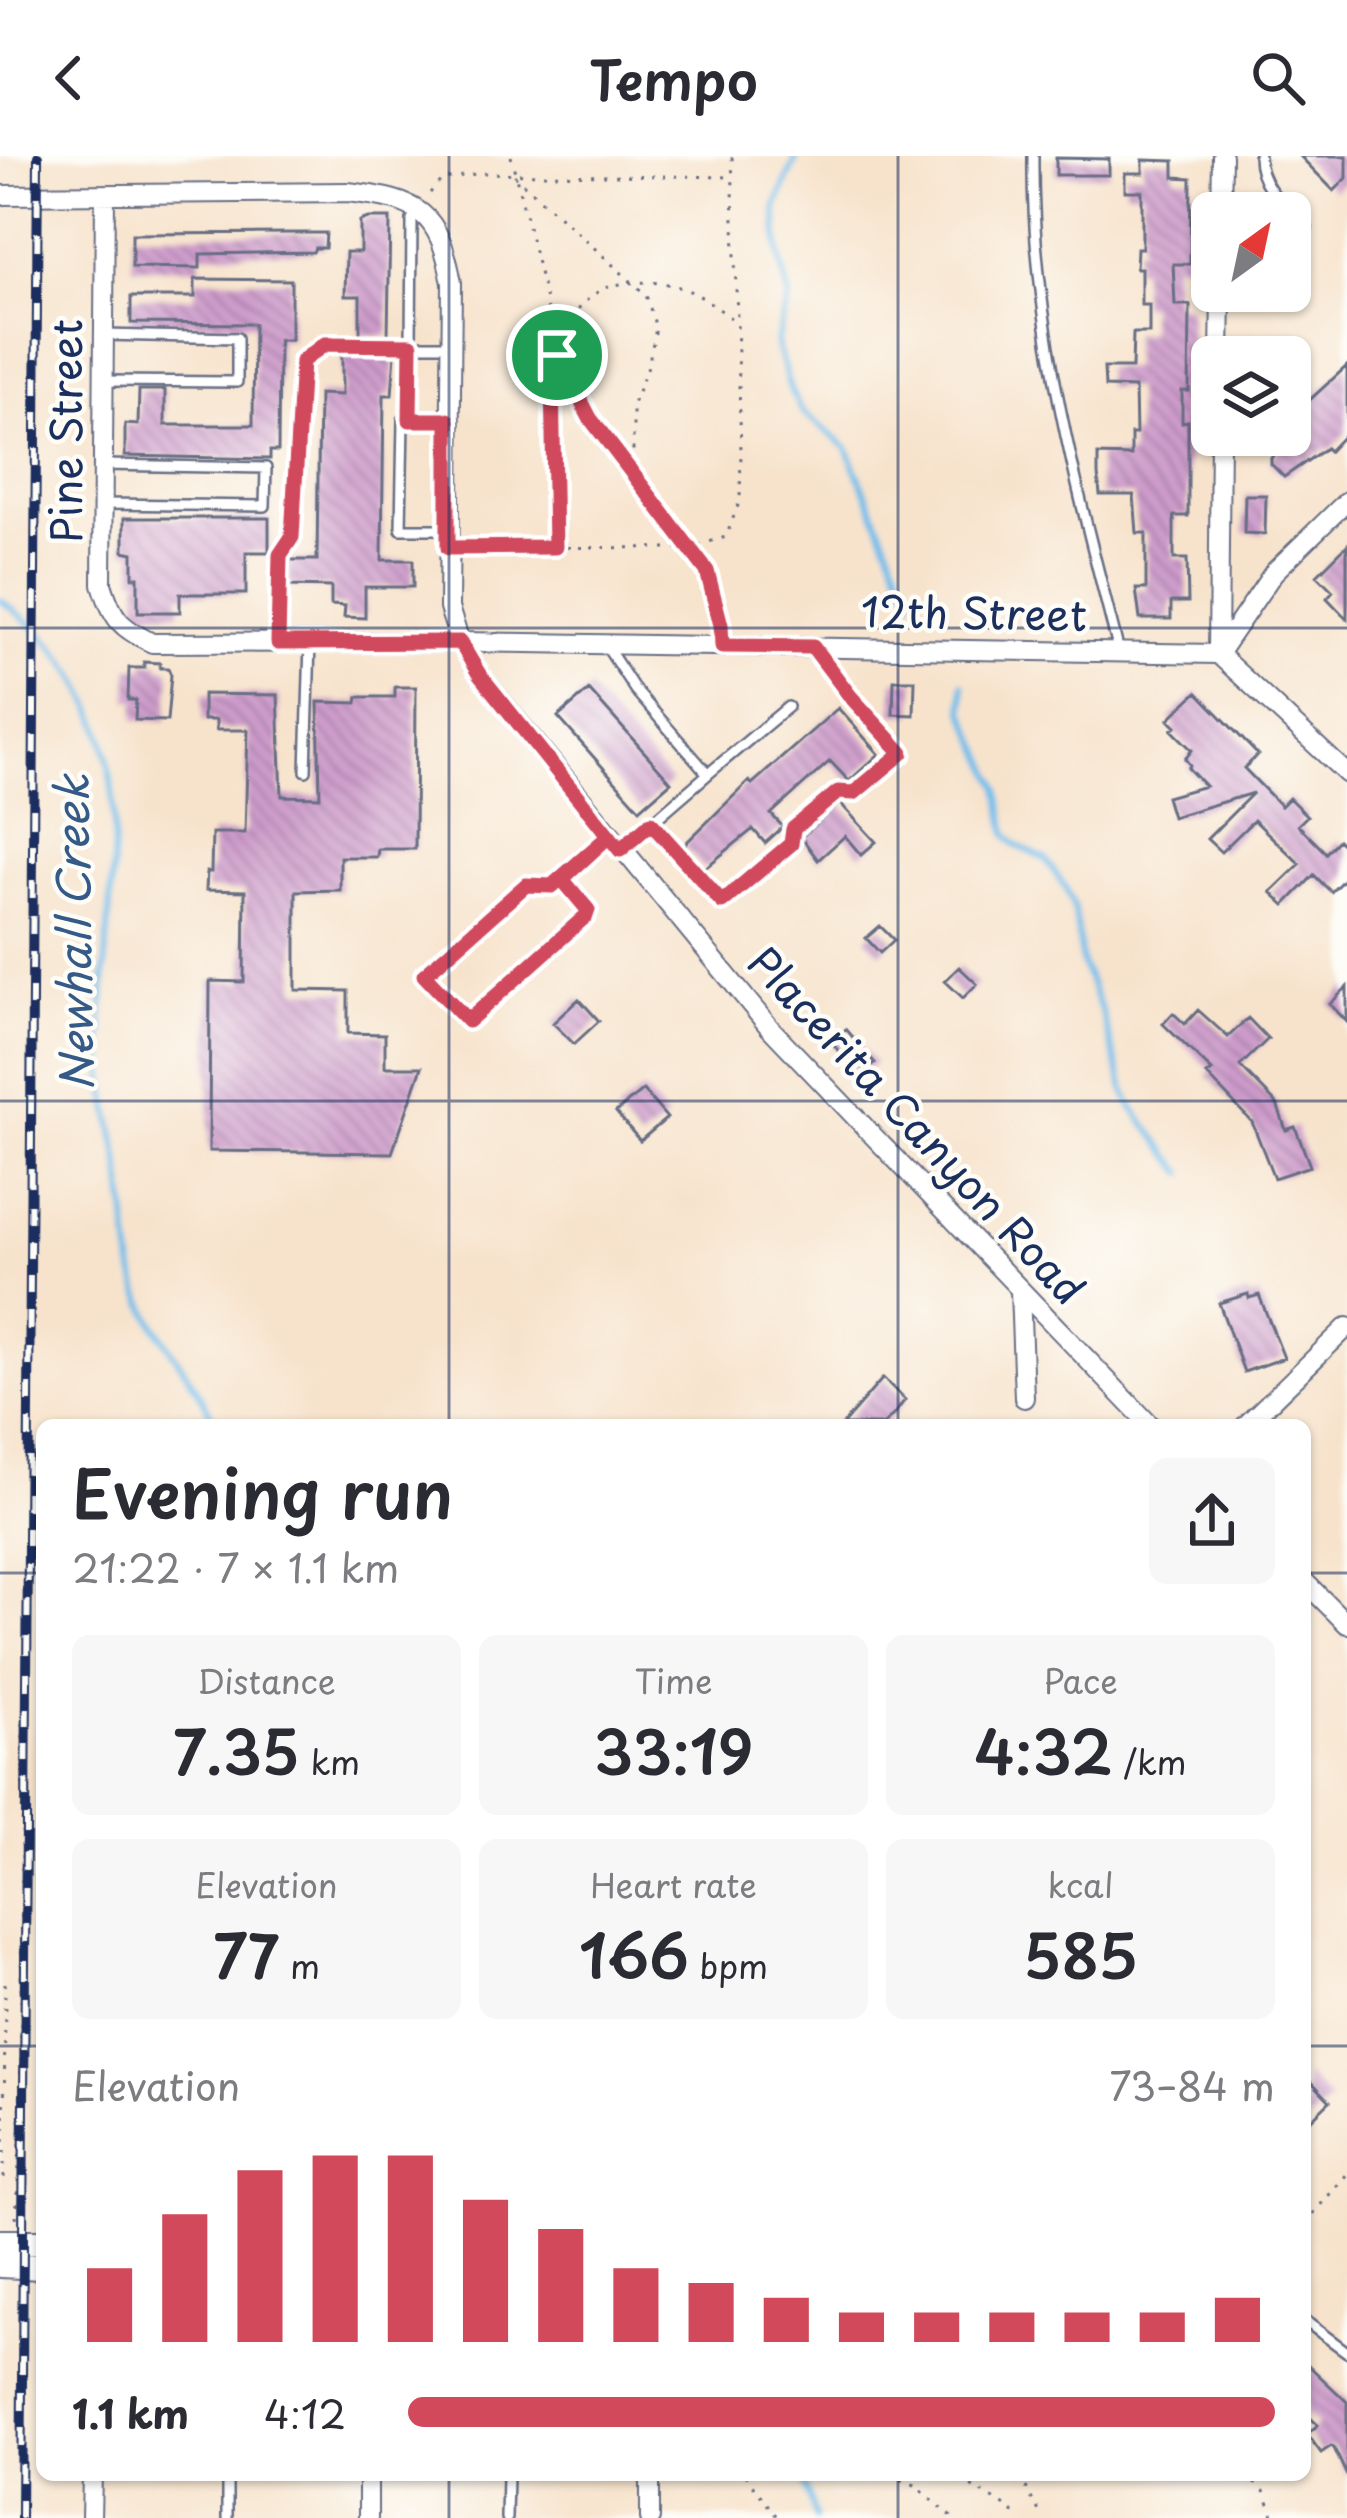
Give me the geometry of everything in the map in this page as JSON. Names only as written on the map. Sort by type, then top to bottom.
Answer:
[{"type":"street","points":[[1221,192],[1222,156]]},
{"type":"street","points":[[0,195],[349,192],[378,195],[417,208],[445,244],[452,283],[449,608],[460,642]]},
{"type":"street","name":"Pine Street","points":[[105,195],[102,584],[110,610],[124,629],[152,644]]},
{"type":"street","points":[[1220,456],[1218,654],[1347,775]]},
{"type":"street","points":[[1218,654],[1274,572],[1347,501]]},
{"type":"street","name":"12th Street","points":[[152,644],[460,642],[1218,654]]},
{"type":"street","name":"Placerita Canyon Road","points":[[460,642],[479,674],[770,1028],[1144,1419]]},
{"type":"street","points":[[1020,1290],[1024,1398]]},
{"type":"street","points":[[1252,1419],[1347,1327]]},
{"type":"street","points":[[1311,1588],[1347,1624]]},
{"type":"street","points":[[0,2265],[36,2267]]},
{"type":"street","points":[[92,2481],[92,2518]]},
{"type":"street","points":[[368,2481],[368,2518]]},
{"type":"street","points":[[650,2481],[650,2518]]},
{"type":"lane","points":[[1033,156],[1032,214],[1042,324],[1119,652]]},
{"type":"lane","points":[[1259,156],[1259,169],[1273,192]]},
{"type":"lane","points":[[410,420],[412,220],[417,208]]},
{"type":"lane","points":[[104,335],[237,338],[237,382],[104,381]]},
{"type":"lane","points":[[278,643],[280,555],[292,537],[302,361],[325,344],[451,345]]},
{"type":"lane","points":[[448,420],[403,420],[401,529],[448,538]]},
{"type":"lane","points":[[103,465],[266,468],[266,506],[103,504]]},
{"type":"lane","points":[[305,771],[310,643]]},
{"type":"lane","points":[[605,644],[635,689],[708,774]]},
{"type":"lane","points":[[651,823],[722,902],[791,844],[793,829],[838,792],[854,793],[902,753],[813,647]]},
{"type":"lane","points":[[562,879],[588,910],[586,916],[472,1020],[465,1020],[426,978],[426,972],[526,885],[552,886],[562,879],[615,843],[651,823],[788,707]]},
{"type":"lane","points":[[1311,2325],[1347,2352]]},
{"type":"lane","points":[[227,2481],[227,2518]]},
{"type":"lane","points":[[506,2518],[507,2481]]},
{"type":"path","points":[[511,156],[557,355],[590,418],[707,571],[722,646]]},
{"type":"path","points":[[448,538],[555,547],[688,548],[726,537],[740,500],[732,156]]},
{"type":"path","points":[[417,208],[442,179],[482,173],[732,177]]},
{"type":"path","points":[[514,174],[646,295],[656,328],[633,404],[633,475]]},
{"type":"path","points":[[555,547],[552,378],[557,355],[583,303],[617,284],[658,280],[697,291],[737,323]]},
{"type":"path","points":[[8,2233],[20,2147],[23,1716]]},
{"type":"path","points":[[5,1976],[2,2178],[18,2179]]},
{"type":"path","points":[[1311,2216],[1347,2174]]},
{"type":"path","points":[[750,2481],[778,2518]]},
{"type":"path","points":[[905,2481],[953,2518]]},
{"type":"path","points":[[961,2481],[1020,2518]]},
{"type":"path","points":[[1026,2481],[1043,2518]]},
{"type":"path","points":[[1252,2481],[1264,2491],[1274,2518]]},
{"type":"building","points":[[1300,156],[1347,156],[1347,178],[1334,191]]},
{"type":"building","points":[[1056,158],[1109,159],[1109,175],[1056,175]]},
{"type":"building","points":[[1143,160],[1174,161],[1174,177],[1191,178],[1190,264],[1173,264],[1175,305],[1190,305],[1189,391],[1182,391],[1182,422],[1188,421],[1188,516],[1174,516],[1174,559],[1187,559],[1188,602],[1171,602],[1171,619],[1140,619],[1136,589],[1146,589],[1146,533],[1137,533],[1134,495],[1100,495],[1098,475],[1098,455],[1131,456],[1131,434],[1136,434],[1135,388],[1105,387],[1104,368],[1132,368],[1133,333],[1149,333],[1149,305],[1141,305],[1141,268],[1136,268],[1137,248],[1142,248],[1142,191],[1125,191],[1125,173],[1143,173]]},
{"type":"building","points":[[390,218],[388,336],[360,335],[360,296],[345,296],[346,252],[360,252],[360,221]]},
{"type":"building","points":[[326,233],[325,248],[313,252],[200,254],[200,268],[132,267],[132,234]]},
{"type":"building","points":[[195,279],[291,280],[291,340],[279,340],[278,451],[270,451],[270,459],[125,456],[125,424],[138,425],[139,390],[165,390],[165,425],[253,425],[254,324],[131,323],[131,297],[195,297]]},
{"type":"building","points":[[342,353],[395,354],[392,395],[384,395],[382,560],[413,560],[413,587],[365,587],[365,618],[344,617],[345,606],[331,605],[331,587],[289,586],[290,560],[317,560],[319,394],[342,395]]},
{"type":"building","points":[[1347,366],[1347,432],[1329,451],[1326,448],[1284,477],[1271,464],[1273,456],[1311,456],[1311,399]]},
{"type":"building","points":[[1245,495],[1266,495],[1265,534],[1244,533]]},
{"type":"building","points":[[124,518],[269,518],[269,552],[246,552],[246,594],[180,594],[180,612],[138,612],[138,577],[133,577],[133,553],[124,551]]},
{"type":"building","points":[[1347,545],[1347,619],[1327,598],[1333,591],[1317,575]]},
{"type":"building","points":[[144,662],[160,663],[171,675],[167,721],[135,720],[136,700],[128,700],[129,668],[144,668]]},
{"type":"building","points":[[894,680],[915,680],[914,715],[893,714]]},
{"type":"building","points":[[395,687],[416,687],[415,849],[378,849],[377,857],[340,857],[340,890],[296,891],[296,990],[348,991],[348,1033],[385,1034],[385,1067],[422,1067],[392,1153],[209,1151],[210,981],[244,982],[245,891],[206,890],[207,872],[211,872],[212,833],[245,833],[248,730],[216,730],[216,720],[203,720],[203,694],[278,695],[282,796],[320,797],[318,702],[395,697]]},
{"type":"building","points":[[589,690],[671,782],[640,809],[558,717]]},
{"type":"building","points":[[1197,692],[1258,755],[1244,768],[1281,806],[1289,798],[1307,816],[1298,825],[1326,853],[1338,840],[1347,849],[1347,876],[1331,892],[1314,875],[1285,905],[1271,892],[1300,864],[1254,820],[1221,852],[1207,839],[1253,793],[1172,817],[1166,797],[1205,786],[1188,768],[1185,759],[1192,750],[1172,730],[1176,726],[1169,719]]},
{"type":"building","points":[[838,708],[879,754],[849,781],[830,761],[771,814],[783,827],[765,843],[753,829],[704,869],[684,847],[686,843],[749,781],[752,784]]},
{"type":"building","points":[[840,803],[876,842],[861,855],[845,836],[818,860],[801,837]]},
{"type":"building","points":[[880,926],[894,940],[880,953],[866,938]]},
{"type":"building","points":[[959,967],[977,984],[963,998],[945,981]]},
{"type":"building","points":[[1347,987],[1347,1022],[1330,1004]]},
{"type":"building","points":[[579,999],[599,1021],[574,1044],[553,1023]]},
{"type":"building","points":[[1198,1010],[1228,1037],[1248,1018],[1268,1039],[1240,1066],[1277,1104],[1286,1130],[1295,1127],[1310,1166],[1274,1178],[1252,1122],[1207,1075],[1212,1071],[1163,1024],[1173,1013],[1185,1024]]},
{"type":"building","points":[[846,1029],[875,1063],[860,1076],[831,1042]]},
{"type":"building","points":[[643,1090],[667,1118],[640,1141],[616,1112]]},
{"type":"building","points":[[1248,1294],[1249,1298],[1259,1295],[1284,1358],[1244,1372],[1219,1303]]},
{"type":"building","points":[[883,1378],[905,1400],[889,1419],[847,1419]]},
{"type":"building","points":[[1311,2081],[1330,2101],[1311,2119]]},
{"type":"building","points":[[1311,2368],[1347,2402],[1347,2476],[1334,2448],[1321,2453],[1311,2439],[1311,2431],[1318,2425],[1311,2419]]},
{"type":"waterway","points":[[797,156],[776,206],[789,297],[776,343],[802,411],[847,448],[911,599]]},
{"type":"waterway","name":"Newhall Creek","points":[[0,600],[54,647],[88,697],[106,751],[113,868],[103,1055],[134,1272],[159,1332],[212,1419]]},
{"type":"waterway","points":[[963,684],[964,711],[999,787],[1007,835],[1016,845],[1045,859],[1066,888],[1074,908],[1082,964],[1124,1089],[1132,1107],[1184,1173]]},
{"type":"waterway","name":"Newhall Creek","points":[[804,2481],[815,2518]]},
{"type":"railway","points":[[21,2518],[38,156]]},
{"type":"route","points":[[557,355],[552,378],[555,547],[448,548],[448,420],[410,420],[411,345],[325,344],[302,361],[292,537],[280,555],[278,643],[460,642],[479,674],[609,836],[562,879],[588,910],[586,916],[468,1021],[424,975],[526,885],[552,886],[609,836],[620,850],[651,823],[722,902],[791,844],[793,829],[838,792],[854,793],[902,753],[813,647],[722,646],[707,571],[590,418],[557,355]]}]
